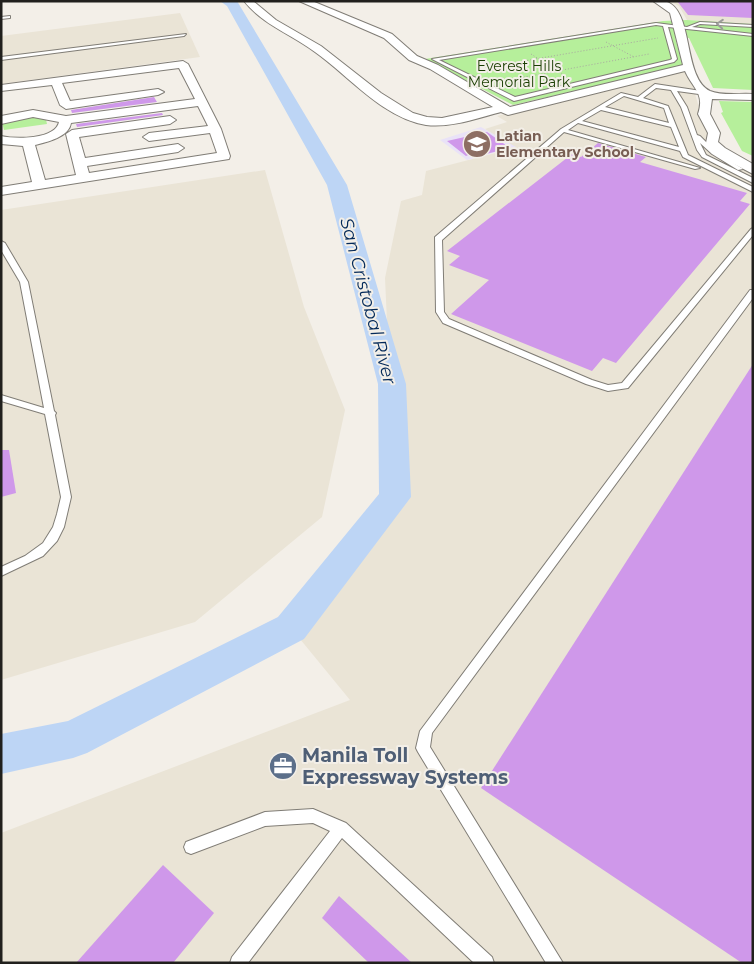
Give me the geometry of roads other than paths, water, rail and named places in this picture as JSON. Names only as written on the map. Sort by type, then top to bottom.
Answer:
[{"type":"street","points":[[248,1],[280,28],[318,49],[361,84],[413,119],[433,123],[442,122],[504,108]]},
{"type":"street","points":[[303,1],[388,36],[413,58],[434,67],[508,111],[690,66]]},
{"type":"street","points":[[658,1],[668,6],[684,26],[690,66],[700,87],[706,93],[707,104],[704,114],[714,133],[712,143],[753,170]]},
{"type":"street","points":[[1,191],[224,156],[215,129],[183,64],[118,73],[66,105],[56,81]]},
{"type":"street","points":[[152,68],[158,92],[177,133],[178,148],[185,163]]},
{"type":"street","points":[[118,73],[129,95]]},
{"type":"street","points":[[1,120],[22,100],[56,81],[129,95],[158,92]]},
{"type":"street","points":[[1,88],[64,120],[201,102]]},
{"type":"street","points":[[706,93],[753,97]]},
{"type":"street","points":[[1,140],[28,142],[58,132],[65,126],[64,120]]},
{"type":"street","points":[[84,179],[80,163],[81,147],[72,134],[170,120]]},
{"type":"street","points":[[132,140],[215,129]]},
{"type":"street","points":[[28,142],[40,185]]},
{"type":"street","points":[[80,163],[178,148]]},
{"type":"lane","points":[[1,18],[8,17]]},
{"type":"lane","points":[[684,26],[700,23],[753,26]]},
{"type":"lane","points":[[665,25],[675,59],[652,67],[514,100],[434,59],[656,24],[684,26],[705,32],[753,35]]},
{"type":"lane","points":[[1,59],[184,35]]},
{"type":"lane","points":[[639,98],[651,87],[706,93]]},
{"type":"lane","points":[[674,90],[684,107],[704,156],[753,181]]},
{"type":"lane","points":[[753,190],[685,156],[666,107],[623,94],[563,130],[438,239],[440,312],[446,321],[589,382],[608,388],[625,386],[753,230]]},
{"type":"lane","points":[[600,108],[674,126]]},
{"type":"lane","points":[[577,122],[682,150]]},
{"type":"lane","points":[[563,130],[696,168],[702,166]]},
{"type":"lane","points":[[693,131],[714,153],[753,174]]},
{"type":"lane","points":[[1,243],[24,282],[66,497],[62,519],[54,540],[35,558],[1,572]]},
{"type":"lane","points":[[555,963],[423,748],[426,731],[753,292]]},
{"type":"lane","points":[[1,398],[51,413]]},
{"type":"lane","points":[[191,848],[264,819],[312,816],[341,828],[485,962]]},
{"type":"lane","points":[[238,963],[341,828]]},
{"type":"waterway","name":"San Cristobal River","points":[[1,754],[73,739],[291,628],[395,497],[392,384],[337,185],[232,3],[226,1]]},
{"type":"place","name":"Latian Elementary School","points":[[477,144]]},
{"type":"place","name":"Manila Toll Expressway Systems","points":[[283,766]]},
{"type":"park label","name":"Everest Hills Memorial Park","points":[[519,74]]}]
